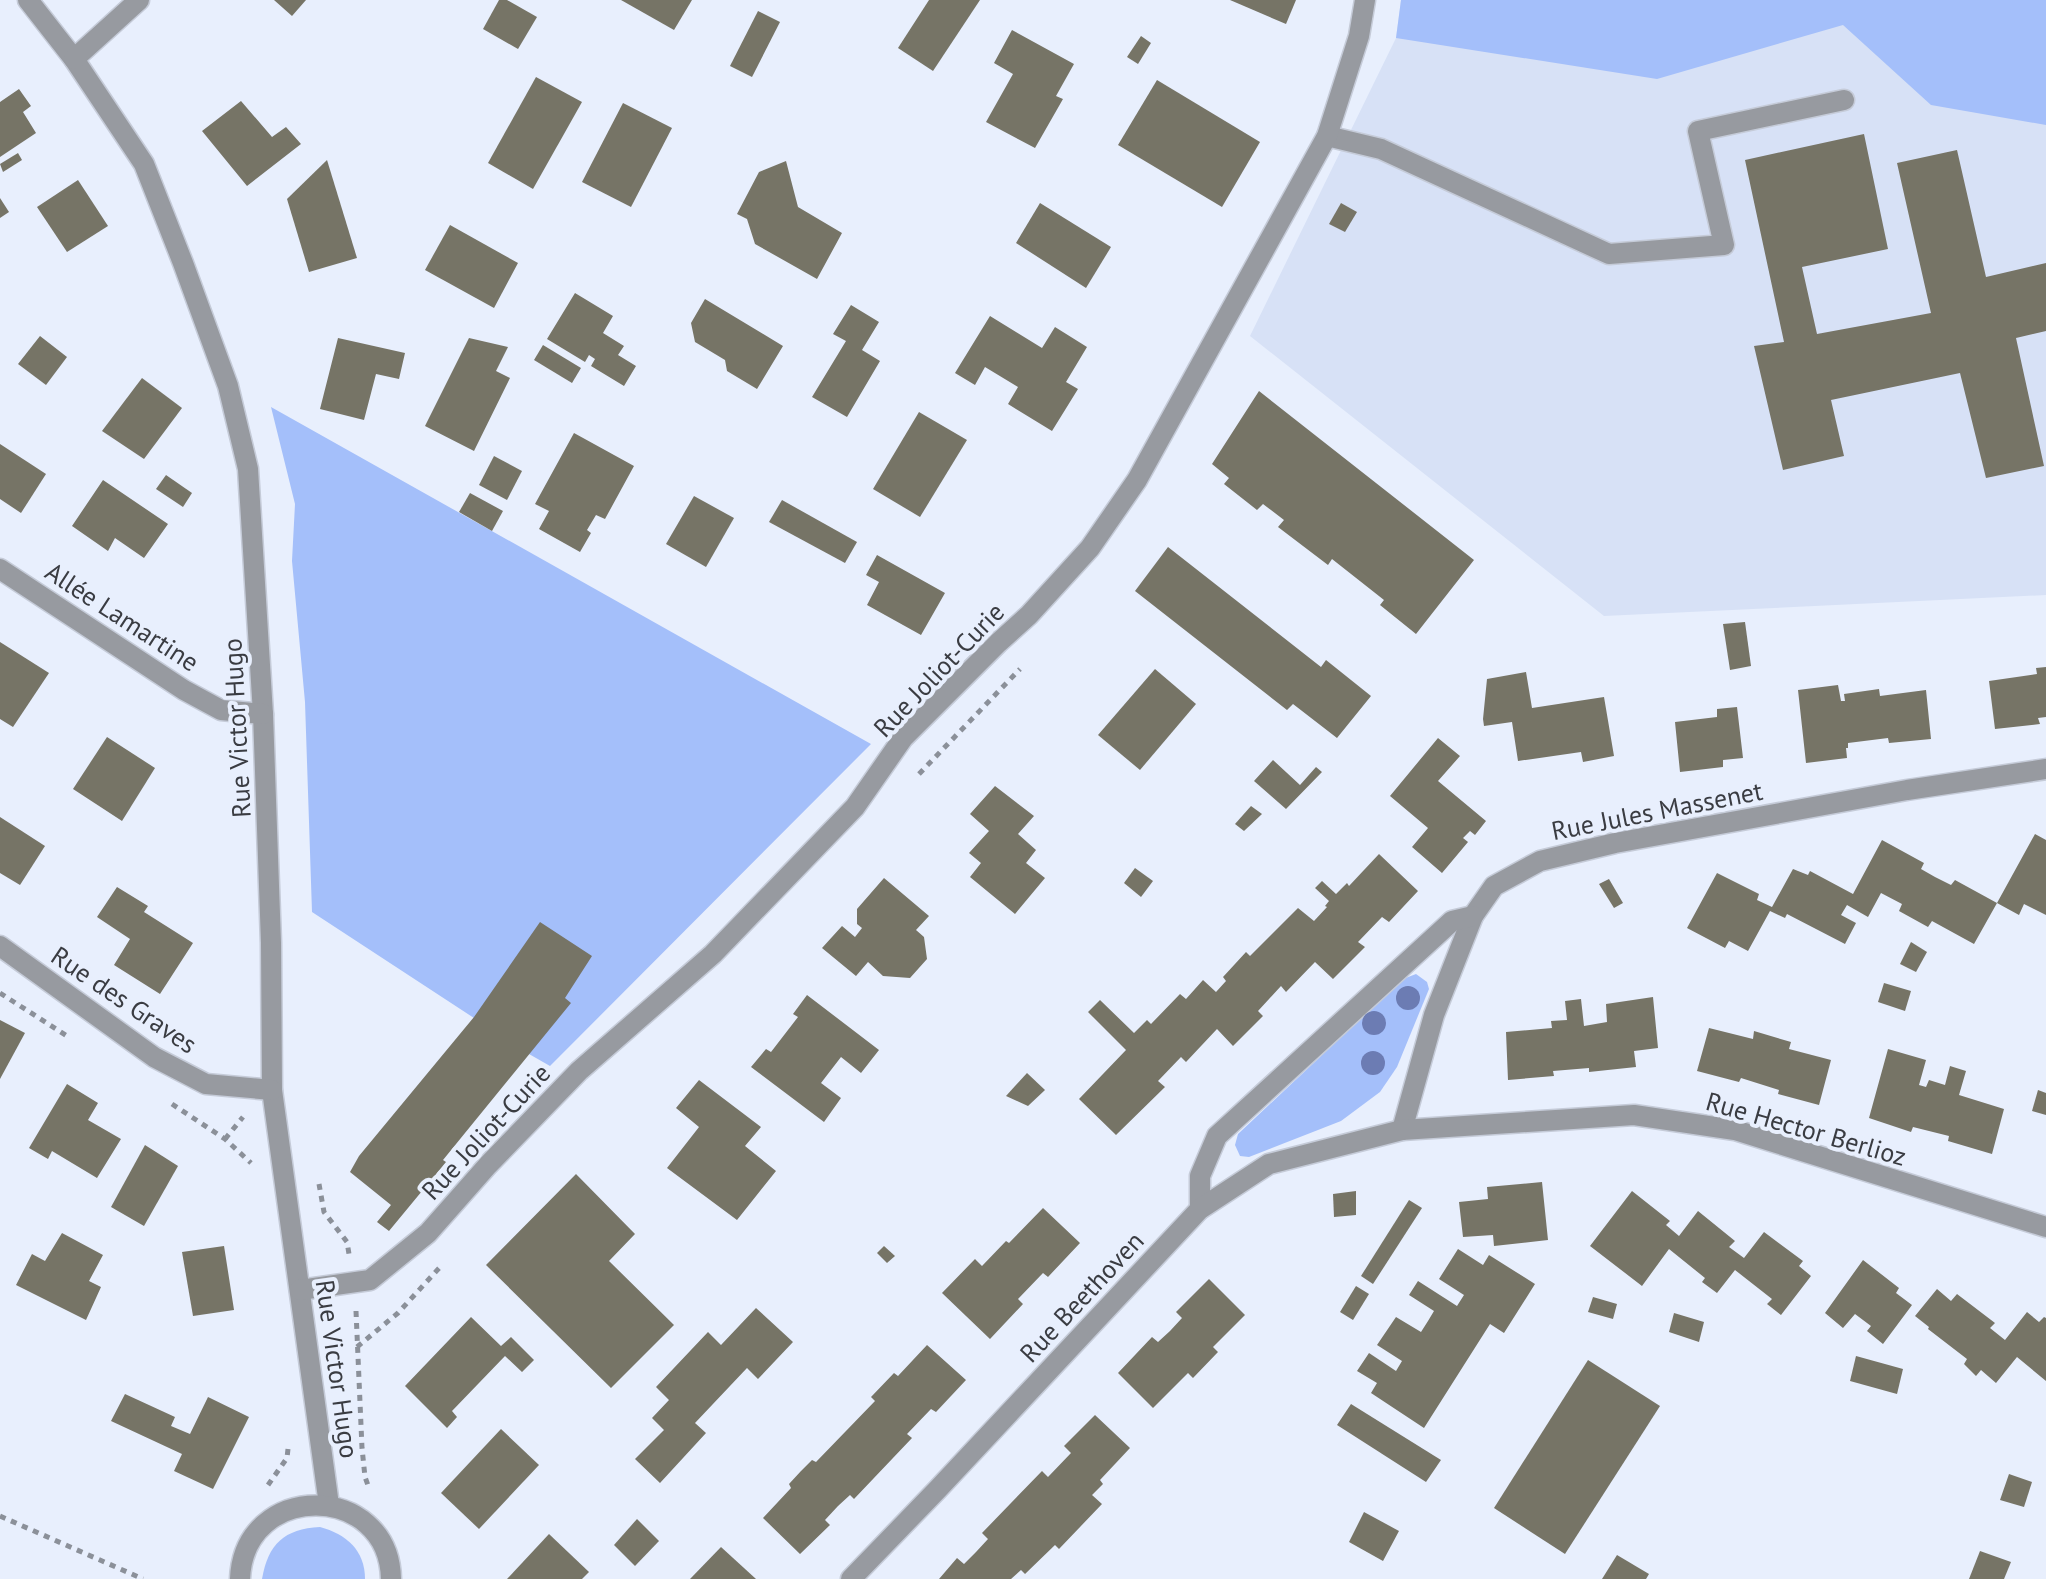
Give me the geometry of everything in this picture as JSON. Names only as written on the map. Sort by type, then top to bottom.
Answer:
[{"type":"street","name":"Rue Victor Hugo","points":[[28,0],[74,59],[144,164],[228,386],[248,469],[263,714],[271,943],[272,1090],[329,1505]]},
{"type":"street","points":[[74,59],[139,0]]},
{"type":"street","name":"Rue Joliot-Curie","points":[[300,1290],[370,1280],[428,1233],[488,1165],[579,1071],[713,954],[855,807],[903,738],[1029,615],[1090,548],[1137,480],[1327,136],[1359,36],[1365,0]]},
{"type":"street","points":[[1327,136],[1381,149],[1609,254],[1724,245],[1698,131],[1844,100]]},
{"type":"street","name":"Allée Lamartine","points":[[0,569],[184,690],[221,710],[263,714]]},
{"type":"street","name":"Rue Jules Massenet","points":[[1402,1130],[1434,1015],[1473,916],[1494,886],[1540,861],[1615,843],[1907,790],[2046,769]]},
{"type":"street","points":[[1200,1209],[1200,1176],[1217,1136],[1452,921],[1473,916]]},
{"type":"street","name":"Rue des Graves","points":[[0,946],[154,1057],[206,1084],[272,1090]]},
{"type":"street","name":"Rue Hector Berlioz","points":[[1402,1130],[1634,1115],[1735,1130],[2046,1227]]},
{"type":"street","name":"Rue Beethoven","points":[[851,1579],[1200,1209],[1269,1164],[1402,1130]]},
{"type":"street","points":[[240,1579],[249,1543],[263,1525],[283,1511],[305,1505],[329,1505],[351,1512],[369,1526],[383,1545],[391,1579]]},
{"type":"path","points":[[0,993],[80,1045]]},
{"type":"path","points":[[225,1139],[243,1118],[241,1087]]},
{"type":"path","points":[[159,1096],[225,1139],[252,1164]]},
{"type":"path","points":[[323,1201],[324,1212],[347,1242],[357,1317],[362,1448],[371,1496]]},
{"type":"path","points":[[265,1488],[287,1458],[289,1444]]},
{"type":"path","points":[[0,1516],[143,1579]]},
{"type":"shaded area","points":[[1401,0],[2046,0],[2046,595],[1604,616],[1250,336],[1396,38]]},
{"type":"shaded area","points":[[1401,0],[2046,0],[2046,125],[1931,105],[1843,25],[1657,79],[1396,38]]},
{"type":"shaded area","points":[[271,407],[871,744],[550,1066],[312,912],[305,702],[292,561],[295,504]]},
{"type":"shaded area","points":[[1416,974],[1427,982],[1429,989],[1397,1067],[1380,1092],[1341,1121],[1249,1157],[1240,1156],[1235,1145],[1238,1134],[1403,979]]},
{"type":"shaded area","points":[[320,1527],[338,1534],[352,1545],[362,1560],[365,1579],[262,1579],[269,1556],[280,1541],[297,1531]]},
{"type":"building","points":[[274,0],[306,0],[292,16]]},
{"type":"building","points":[[499,0],[507,0],[537,17],[518,49],[483,29]]},
{"type":"building","points":[[621,0],[692,0],[674,30]]},
{"type":"building","points":[[929,0],[980,0],[933,71],[898,48]]},
{"type":"building","points":[[1230,0],[1296,0],[1286,24]]},
{"type":"building","points":[[758,11],[780,22],[752,77],[730,66]]},
{"type":"building","points":[[1012,30],[1074,64],[1056,96],[1063,99],[1035,148],[986,122],[1013,74],[994,63]]},
{"type":"building","points":[[1141,36],[1151,43],[1138,64],[1127,57]]},
{"type":"building","points":[[536,77],[582,102],[533,189],[488,163]]},
{"type":"building","points":[[1157,80],[1260,142],[1222,207],[1118,145]]},
{"type":"building","points":[[19,89],[31,106],[23,112],[36,133],[0,157],[0,102]]},
{"type":"building","points":[[241,101],[272,137],[286,127],[301,144],[247,186],[202,131]]},
{"type":"building","points":[[623,103],[672,128],[631,207],[582,182]]},
{"type":"building","points":[[1864,134],[1888,249],[1802,267],[1817,334],[1931,313],[1897,163],[1957,150],[1986,277],[2046,263],[2046,331],[2016,338],[2044,466],[1986,478],[1960,373],[1831,400],[1844,456],[1783,470],[1754,346],[1784,342],[1745,160]]},
{"type":"building","points":[[18,153],[22,160],[3,172],[0,164]]},
{"type":"building","points":[[327,160],[357,258],[309,272],[287,199]]},
{"type":"building","points":[[786,161],[798,207],[842,233],[817,279],[755,244],[747,219],[737,214],[759,172]]},
{"type":"building","points":[[78,180],[108,226],[67,252],[37,207]]},
{"type":"building","points":[[0,198],[9,212],[0,218]]},
{"type":"building","points":[[1040,203],[1111,247],[1086,288],[1016,243]]},
{"type":"building","points":[[1341,203],[1357,212],[1345,232],[1329,224]]},
{"type":"building","points":[[450,225],[518,263],[494,308],[425,270]]},
{"type":"building","points":[[575,293],[613,316],[603,333],[624,346],[618,355],[636,366],[624,386],[591,366],[595,359],[589,355],[585,362],[547,339]]},
{"type":"building","points":[[705,299],[783,346],[757,389],[727,371],[725,360],[695,342],[691,323]]},
{"type":"building","points":[[851,305],[879,322],[862,350],[880,361],[847,417],[812,397],[846,341],[833,334]]},
{"type":"building","points":[[990,316],[1042,348],[1055,327],[1087,347],[1066,382],[1078,389],[1052,431],[1008,404],[1018,387],[985,367],[975,385],[955,373]]},
{"type":"building","points":[[40,336],[67,357],[46,385],[18,364]]},
{"type":"building","points":[[338,338],[405,353],[399,379],[376,374],[364,420],[320,409]]},
{"type":"building","points":[[469,338],[508,347],[496,371],[510,378],[474,451],[425,426]]},
{"type":"building","points":[[543,345],[581,368],[572,383],[534,360]]},
{"type":"building","points":[[142,378],[182,408],[144,459],[102,431]]},
{"type":"building","points":[[1259,391],[1474,560],[1416,634],[1380,605],[1384,600],[1332,559],[1328,565],[1278,527],[1284,520],[1263,504],[1257,510],[1224,484],[1229,478],[1212,464]]},
{"type":"building","points":[[919,412],[967,440],[920,517],[873,489]]},
{"type":"building","points":[[574,433],[634,466],[605,519],[596,515],[587,530],[591,533],[580,552],[539,529],[549,511],[535,504]]},
{"type":"building","points":[[0,444],[46,474],[21,513],[0,499]]},
{"type":"building","points":[[494,456],[522,471],[507,500],[479,485]]},
{"type":"building","points":[[166,475],[192,493],[183,507],[156,489]]},
{"type":"building","points":[[103,480],[168,524],[144,558],[115,538],[108,551],[72,526]]},
{"type":"building","points":[[470,493],[503,511],[492,531],[459,512]]},
{"type":"building","points":[[694,496],[734,518],[706,567],[666,544]]},
{"type":"building","points":[[782,500],[857,542],[845,563],[769,522]]},
{"type":"building","points":[[1168,547],[1321,667],[1326,660],[1371,696],[1337,738],[1293,704],[1287,710],[1135,591]]},
{"type":"building","points":[[877,555],[945,593],[921,635],[867,605],[879,582],[866,575]]},
{"type":"building","points":[[1745,622],[1751,666],[1730,670],[1723,624]]},
{"type":"building","points":[[0,642],[49,673],[13,727],[0,719]]},
{"type":"building","points":[[2046,667],[2046,717],[2038,718],[2040,724],[1995,729],[1989,681],[2037,674],[2036,668]]},
{"type":"building","points":[[1155,669],[1196,704],[1140,770],[1098,735]]},
{"type":"building","points":[[1526,672],[1532,708],[1604,697],[1614,756],[1583,762],[1581,752],[1518,761],[1512,722],[1484,726],[1483,719],[1487,679]]},
{"type":"building","points":[[1838,685],[1841,701],[1845,701],[1844,694],[1879,689],[1880,696],[1926,690],[1931,739],[1889,743],[1888,738],[1848,743],[1847,758],[1806,763],[1798,690]]},
{"type":"building","points":[[1737,707],[1743,758],[1723,760],[1723,767],[1680,772],[1675,722],[1717,717],[1717,709]]},
{"type":"building","points":[[107,737],[155,768],[122,821],[73,789]]},
{"type":"building","points":[[1438,738],[1460,756],[1438,781],[1486,821],[1475,835],[1470,831],[1463,838],[1468,842],[1442,873],[1412,847],[1428,828],[1390,796]]},
{"type":"building","points":[[1273,760],[1300,785],[1316,767],[1322,772],[1286,809],[1254,781]]},
{"type":"building","points":[[995,786],[1034,816],[1018,834],[1036,850],[1026,863],[1045,878],[1015,914],[970,877],[981,863],[969,853],[989,831],[970,814]]},
{"type":"building","points":[[1251,806],[1262,814],[1244,831],[1235,824]]},
{"type":"building","points":[[0,817],[45,846],[20,885],[0,873]]},
{"type":"building","points":[[2035,834],[2046,840],[2046,915],[2024,904],[2019,915],[1997,903]]},
{"type":"building","points":[[1882,840],[1924,863],[1921,869],[1935,877],[1951,885],[1955,880],[1997,903],[1974,944],[1932,921],[1928,927],[1899,911],[1902,904],[1881,893],[1868,917],[1847,905],[1841,915],[1856,923],[1845,944],[1787,914],[1785,918],[1770,911],[1748,951],[1729,941],[1725,948],[1687,928],[1717,873],[1759,894],[1757,900],[1772,907],[1793,869],[1808,875],[1810,871],[1853,894]]},
{"type":"building","points":[[1379,854],[1418,891],[1389,922],[1382,917],[1358,942],[1365,947],[1333,979],[1315,962],[1286,992],[1281,986],[1258,1011],[1263,1016],[1233,1046],[1217,1029],[1186,1062],[1181,1057],[1158,1081],[1165,1087],[1116,1135],[1079,1099],[1126,1050],[1088,1012],[1100,1000],[1134,1033],[1147,1020],[1151,1024],[1180,994],[1186,999],[1203,980],[1216,992],[1226,981],[1223,977],[1246,952],[1250,956],[1298,908],[1314,921],[1329,901],[1315,888],[1322,881],[1336,894],[1347,883],[1349,886]]},
{"type":"building","points":[[1135,868],[1153,881],[1141,897],[1124,883]]},
{"type":"building","points":[[884,878],[929,916],[916,930],[924,937],[927,959],[910,978],[883,976],[868,962],[856,976],[822,948],[842,926],[855,937],[862,928],[857,924],[857,909]]},
{"type":"building","points":[[1609,879],[1623,903],[1614,908],[1599,884]]},
{"type":"building","points":[[117,887],[148,906],[144,912],[193,943],[160,994],[114,965],[130,939],[97,917]]},
{"type":"building","points":[[540,922],[592,956],[565,998],[571,1003],[389,1231],[377,1222],[391,1205],[350,1172],[359,1156],[474,1017]]},
{"type":"building","points":[[1911,942],[1927,952],[1916,972],[1900,964]]},
{"type":"building","points":[[1884,983],[1911,991],[1905,1011],[1878,1002]]},
{"type":"building","points":[[807,995],[879,1050],[861,1073],[841,1057],[821,1083],[841,1098],[824,1122],[751,1067],[766,1049],[771,1052],[798,1017],[793,1014]]},
{"type":"building","points":[[1653,997],[1658,1048],[1634,1051],[1636,1067],[1589,1072],[1589,1068],[1553,1071],[1554,1076],[1508,1080],[1506,1032],[1552,1028],[1551,1021],[1567,1020],[1565,1001],[1581,999],[1584,1026],[1607,1022],[1606,1004]]},
{"type":"building","points":[[0,1020],[25,1033],[0,1079]]},
{"type":"building","points":[[1709,1028],[1753,1039],[1754,1031],[1791,1042],[1789,1049],[1831,1060],[1819,1105],[1778,1094],[1779,1090],[1741,1078],[1739,1082],[1697,1071]]},
{"type":"building","points":[[1888,1049],[1926,1060],[1919,1085],[1926,1087],[1929,1080],[1945,1085],[1950,1066],[1966,1071],[1959,1095],[2004,1109],[1992,1154],[1948,1141],[1949,1136],[1913,1127],[1911,1132],[1869,1118]]},
{"type":"building","points":[[1027,1073],[1045,1090],[1028,1106],[1006,1096]]},
{"type":"building","points":[[699,1080],[761,1127],[745,1146],[776,1171],[737,1220],[667,1168],[699,1127],[676,1108]]},
{"type":"building","points":[[67,1084],[98,1103],[88,1120],[121,1139],[97,1178],[52,1151],[48,1159],[29,1148]]},
{"type":"building","points":[[2038,1090],[2046,1093],[2046,1115],[2032,1111]]},
{"type":"building","points":[[145,1145],[178,1166],[144,1226],[111,1207]]},
{"type":"building","points":[[576,1174],[635,1234],[609,1261],[674,1325],[611,1388],[486,1265]]},
{"type":"building","points":[[1542,1182],[1548,1240],[1494,1246],[1493,1235],[1463,1237],[1459,1202],[1488,1199],[1487,1187]]},
{"type":"building","points":[[1356,1191],[1356,1215],[1334,1217],[1333,1194]]},
{"type":"building","points":[[1632,1191],[1670,1221],[1666,1225],[1679,1236],[1698,1211],[1735,1241],[1729,1247],[1744,1258],[1764,1232],[1803,1261],[1799,1266],[1811,1276],[1781,1315],[1767,1304],[1772,1299],[1735,1270],[1717,1293],[1702,1282],[1705,1278],[1669,1249],[1642,1286],[1590,1246]]},
{"type":"building","points":[[1409,1200],[1422,1208],[1373,1284],[1361,1276]]},
{"type":"building","points":[[1043,1208],[1080,1243],[1048,1277],[1043,1273],[1018,1299],[1023,1304],[990,1339],[942,1293],[975,1259],[982,1266]]},
{"type":"building","points":[[62,1233],[103,1255],[89,1281],[101,1287],[86,1320],[16,1285],[32,1254],[45,1261]]},
{"type":"building","points":[[224,1246],[234,1310],[193,1316],[182,1252]]},
{"type":"building","points":[[884,1246],[895,1256],[887,1263],[877,1253]]},
{"type":"building","points":[[1458,1249],[1483,1265],[1489,1255],[1535,1284],[1504,1333],[1490,1324],[1424,1428],[1371,1393],[1377,1383],[1357,1371],[1369,1353],[1396,1371],[1402,1361],[1377,1345],[1396,1317],[1421,1332],[1434,1311],[1409,1295],[1418,1281],[1457,1306],[1464,1295],[1439,1279]]},
{"type":"building","points":[[1863,1260],[1899,1288],[1896,1293],[1912,1305],[1883,1344],[1867,1331],[1871,1326],[1855,1314],[1843,1328],[1825,1313]]},
{"type":"building","points":[[1209,1279],[1245,1315],[1213,1347],[1218,1352],[1193,1378],[1188,1373],[1153,1408],[1118,1373],[1152,1337],[1158,1342],[1170,1331],[1182,1318],[1176,1312]]},
{"type":"building","points":[[1356,1286],[1369,1294],[1353,1320],[1340,1312]]},
{"type":"building","points":[[1937,1289],[1951,1301],[1957,1294],[1995,1323],[1990,1328],[2005,1340],[2027,1312],[2039,1322],[2046,1318],[2046,1381],[2017,1357],[1996,1383],[1981,1370],[1976,1376],[1964,1364],[1967,1359],[1915,1316]]},
{"type":"building","points":[[1593,1297],[1617,1304],[1613,1319],[1588,1312]]},
{"type":"building","points":[[756,1308],[793,1342],[758,1379],[747,1368],[695,1423],[706,1433],[660,1483],[635,1459],[664,1430],[652,1418],[669,1400],[656,1387],[708,1332],[721,1345]]},
{"type":"building","points":[[1674,1313],[1704,1322],[1699,1342],[1669,1332]]},
{"type":"building","points":[[471,1317],[501,1346],[511,1337],[534,1360],[522,1372],[505,1356],[452,1411],[457,1417],[447,1428],[405,1386]]},
{"type":"building","points":[[927,1345],[966,1380],[936,1412],[931,1409],[907,1434],[912,1438],[854,1499],[850,1495],[838,1506],[825,1520],[830,1525],[800,1554],[763,1518],[791,1488],[789,1484],[801,1471],[812,1460],[816,1462],[875,1401],[871,1397],[894,1373],[898,1376]]},
{"type":"building","points":[[1856,1356],[1903,1369],[1897,1394],[1850,1381]]},
{"type":"building","points":[[1588,1360],[1660,1406],[1565,1554],[1494,1508]]},
{"type":"building","points":[[125,1394],[175,1417],[171,1426],[190,1434],[208,1397],[249,1417],[213,1489],[174,1471],[182,1454],[111,1421]]},
{"type":"building","points":[[1351,1404],[1441,1460],[1426,1482],[1337,1425]]},
{"type":"building","points":[[1095,1415],[1130,1448],[1100,1480],[1103,1484],[1092,1495],[1102,1504],[1059,1549],[1055,1545],[1025,1574],[1021,1570],[1011,1579],[939,1579],[957,1558],[964,1564],[976,1552],[988,1539],[982,1533],[1042,1471],[1048,1477],[1071,1453],[1064,1446]]},
{"type":"building","points":[[501,1429],[539,1465],[479,1529],[441,1493]]},
{"type":"building","points":[[2009,1474],[2032,1482],[2024,1507],[2000,1500]]},
{"type":"building","points":[[1364,1512],[1399,1531],[1383,1561],[1349,1542]]},
{"type":"building","points":[[637,1519],[659,1541],[635,1566],[614,1545]]},
{"type":"building","points":[[549,1534],[589,1572],[582,1579],[507,1579]]},
{"type":"building","points":[[721,1547],[756,1579],[690,1579]]},
{"type":"building","points":[[1980,1551],[2011,1562],[2004,1579],[1969,1579]]},
{"type":"building","points":[[1617,1555],[1649,1574],[1646,1579],[1602,1579]]}]
